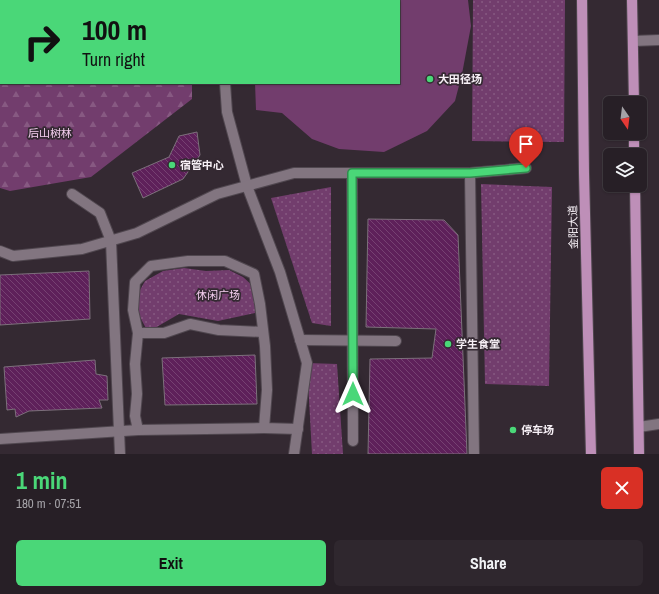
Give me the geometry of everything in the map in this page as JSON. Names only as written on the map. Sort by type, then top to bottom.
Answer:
[{"type":"main road","name":"金阳大道","points":[[582,0],[584,173],[591,454]]},
{"type":"main road","points":[[632,0],[634,96]]},
{"type":"main road","points":[[635,192],[639,454]]},
{"type":"street","points":[[633,41],[659,40]]},
{"type":"street","points":[[226,84],[227,112],[247,186],[280,272],[307,363],[294,454]]},
{"type":"street","points":[[0,251],[13,256],[82,249],[137,233],[217,194],[294,173],[470,173],[526,168]]},
{"type":"street","points":[[352,173],[353,441]]},
{"type":"street","points":[[470,173],[474,454]]},
{"type":"street","points":[[72,194],[100,213],[111,241],[120,454]]},
{"type":"street","points":[[138,430],[135,416],[137,394],[135,364],[138,333],[133,310],[135,282],[150,266],[188,261],[225,261],[254,274],[260,304],[267,390],[264,428]]},
{"type":"street","points":[[138,333],[164,333],[190,324],[219,330],[263,332]]},
{"type":"street","points":[[300,340],[396,341]]},
{"type":"street","points":[[639,427],[659,424]]},
{"type":"street","points":[[0,439],[138,430],[264,428],[298,430]]},
{"type":"green space","name":"大田径场","points":[[400,0],[468,0],[471,26],[462,74],[455,101],[427,131],[384,152],[339,149],[312,139],[282,113],[256,110],[255,84],[400,84]]},
{"type":"green space","points":[[473,0],[565,0],[564,142],[472,141]]},
{"type":"green space","name":"后山树林","points":[[0,84],[192,84],[192,99],[91,177],[10,191],[0,188]]},
{"type":"green space","points":[[481,184],[552,187],[549,386],[485,384]]},
{"type":"green space","points":[[331,187],[331,326],[312,323],[271,198]]},
{"type":"green space","name":"休闲广场","points":[[184,268],[206,271],[229,270],[243,277],[254,287],[260,304],[255,313],[218,321],[179,314],[148,332],[140,317],[135,299],[145,281],[163,271]]},
{"type":"green space","points":[[307,363],[337,364],[343,454],[312,454]]},
{"type":"building","name":"宿管中心","points":[[197,132],[200,155],[183,179],[143,198],[132,173],[169,157],[179,136]]},
{"type":"building","name":"学生食堂","points":[[368,219],[444,220],[458,235],[467,454],[368,454],[370,359],[432,358],[436,329],[366,327]]},
{"type":"building","points":[[89,271],[90,319],[0,325],[0,275]]},
{"type":"building","points":[[255,355],[257,404],[165,405],[162,358]]},
{"type":"building","points":[[95,360],[96,374],[107,376],[108,400],[99,400],[102,408],[29,411],[16,417],[15,409],[7,410],[4,367]]},
{"type":"place","name":"大田径场","points":[[430,79]]},
{"type":"place","name":"宿管中心","points":[[172,165]]},
{"type":"place","name":"学生食堂","points":[[448,344]]},
{"type":"place","name":"停车场","points":[[513,430]]},
{"type":"route","points":[[353,394],[352,173],[470,173],[526,168]]}]
